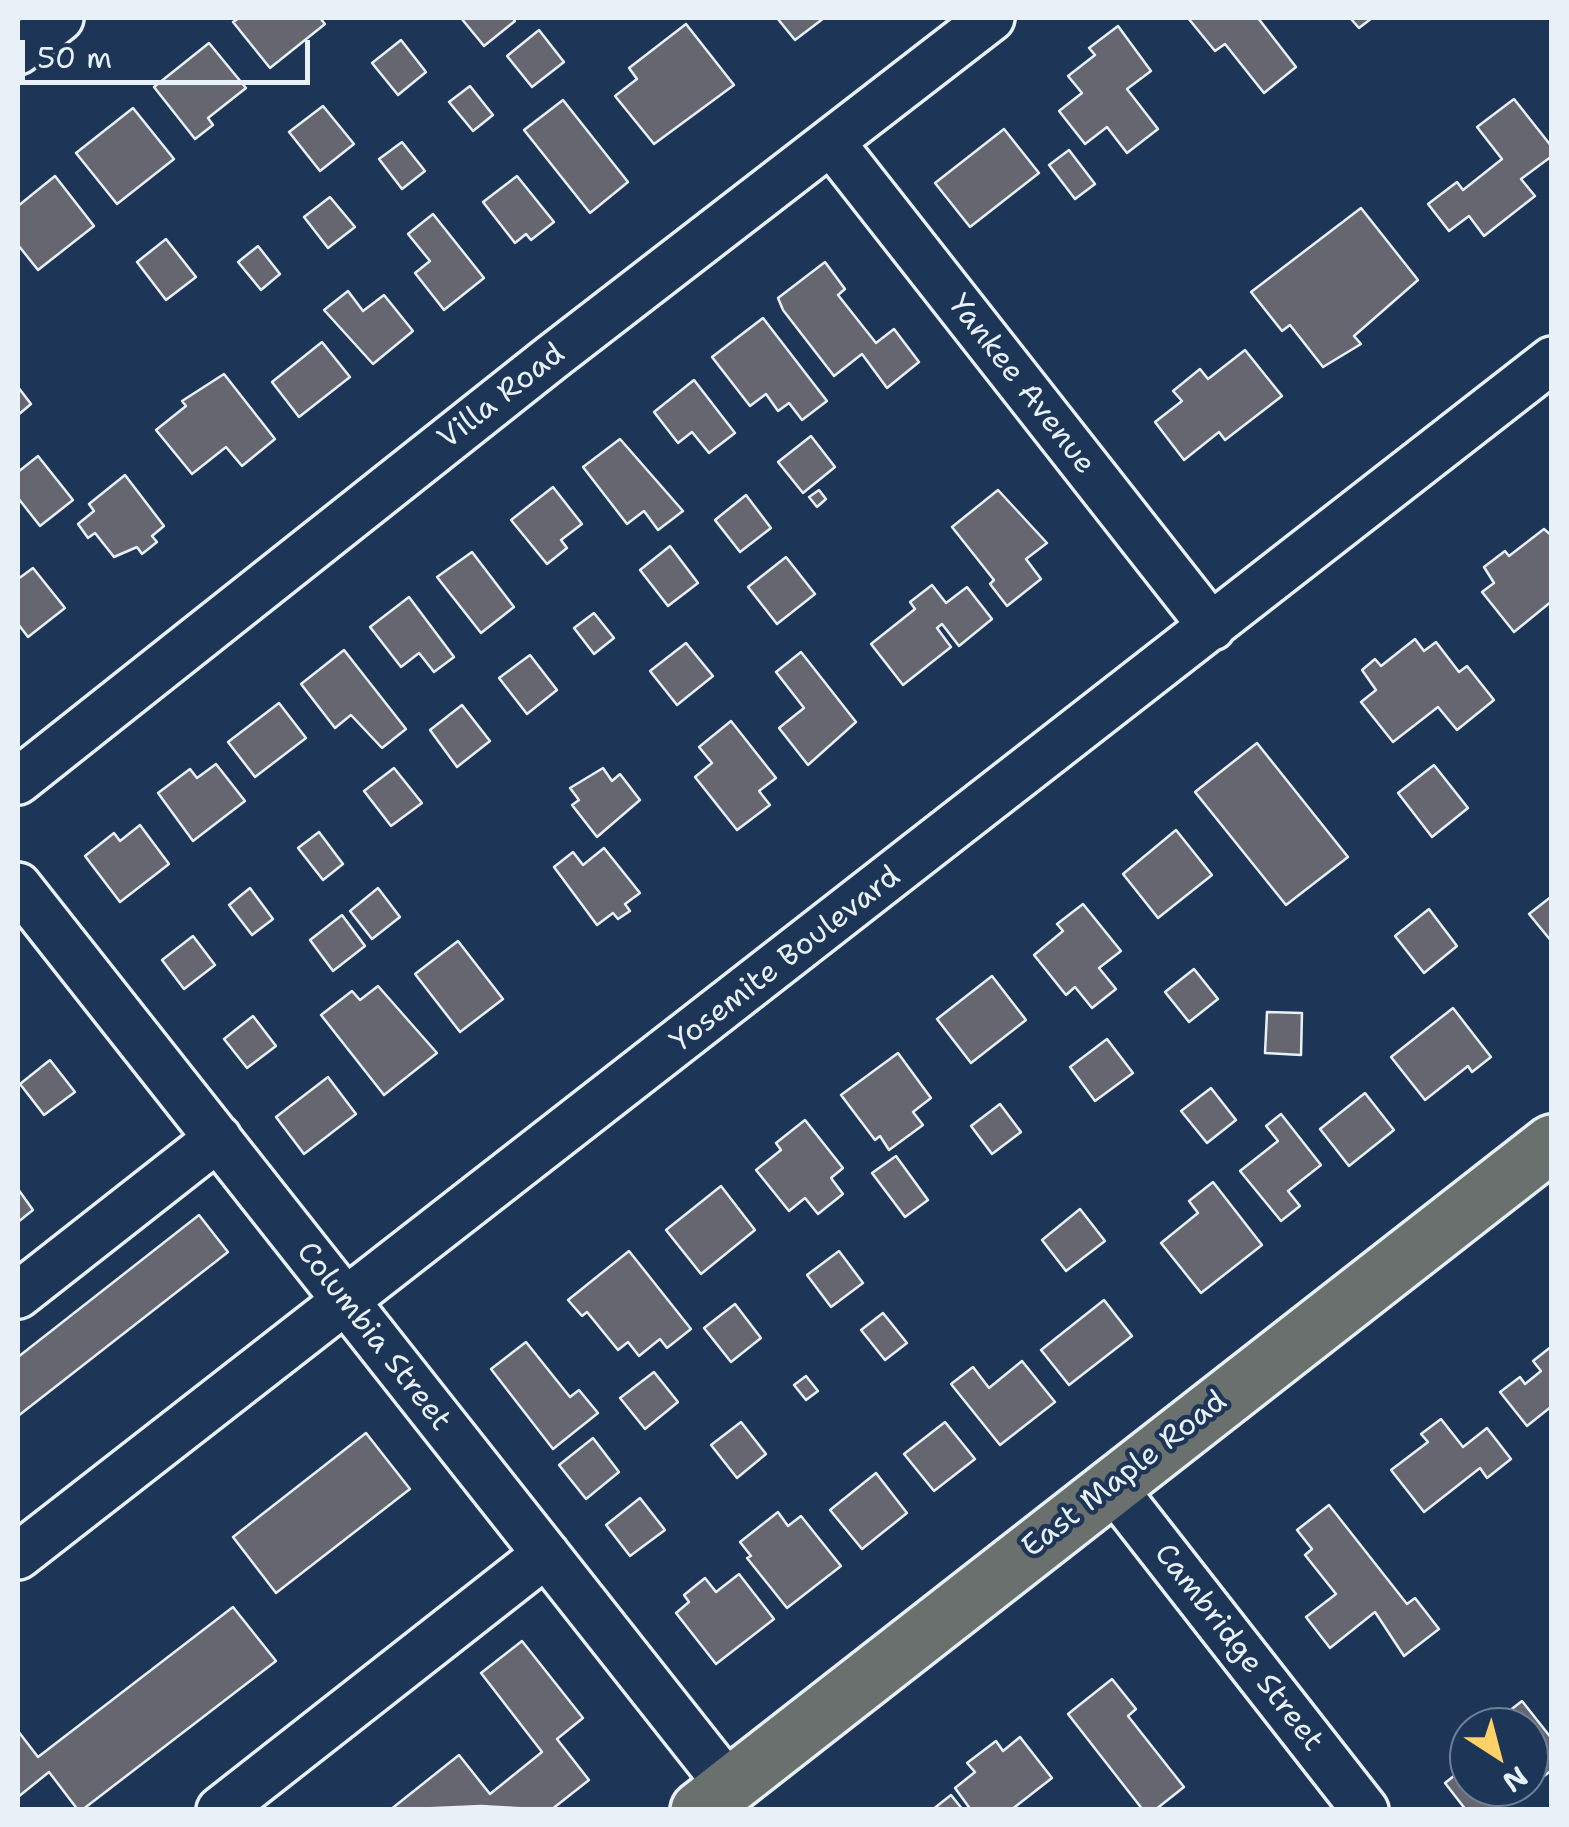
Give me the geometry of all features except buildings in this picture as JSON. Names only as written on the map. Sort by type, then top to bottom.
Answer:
[{"type":"main road","name":"East Maple Road","points":[[714,1798],[1552,1143]]},
{"type":"street","points":[[18,51],[60,18]]},
{"type":"street","name":"Villa Road","points":[[18,781],[990,18]]},
{"type":"street","name":"Yankee Avenue","points":[[831,142],[1212,627]]},
{"type":"street","name":"Yosemite Boulevard","points":[[19,1552],[346,1304],[1552,360]]},
{"type":"street","name":"Columbia Street","points":[[18,886],[546,1554],[714,1798]]},
{"type":"street","points":[[18,1295],[218,1138]]},
{"type":"street","name":"Cambridge Street","points":[[1112,1486],[1365,1810]]},
{"type":"street","points":[[220,1810],[546,1554]]}]
